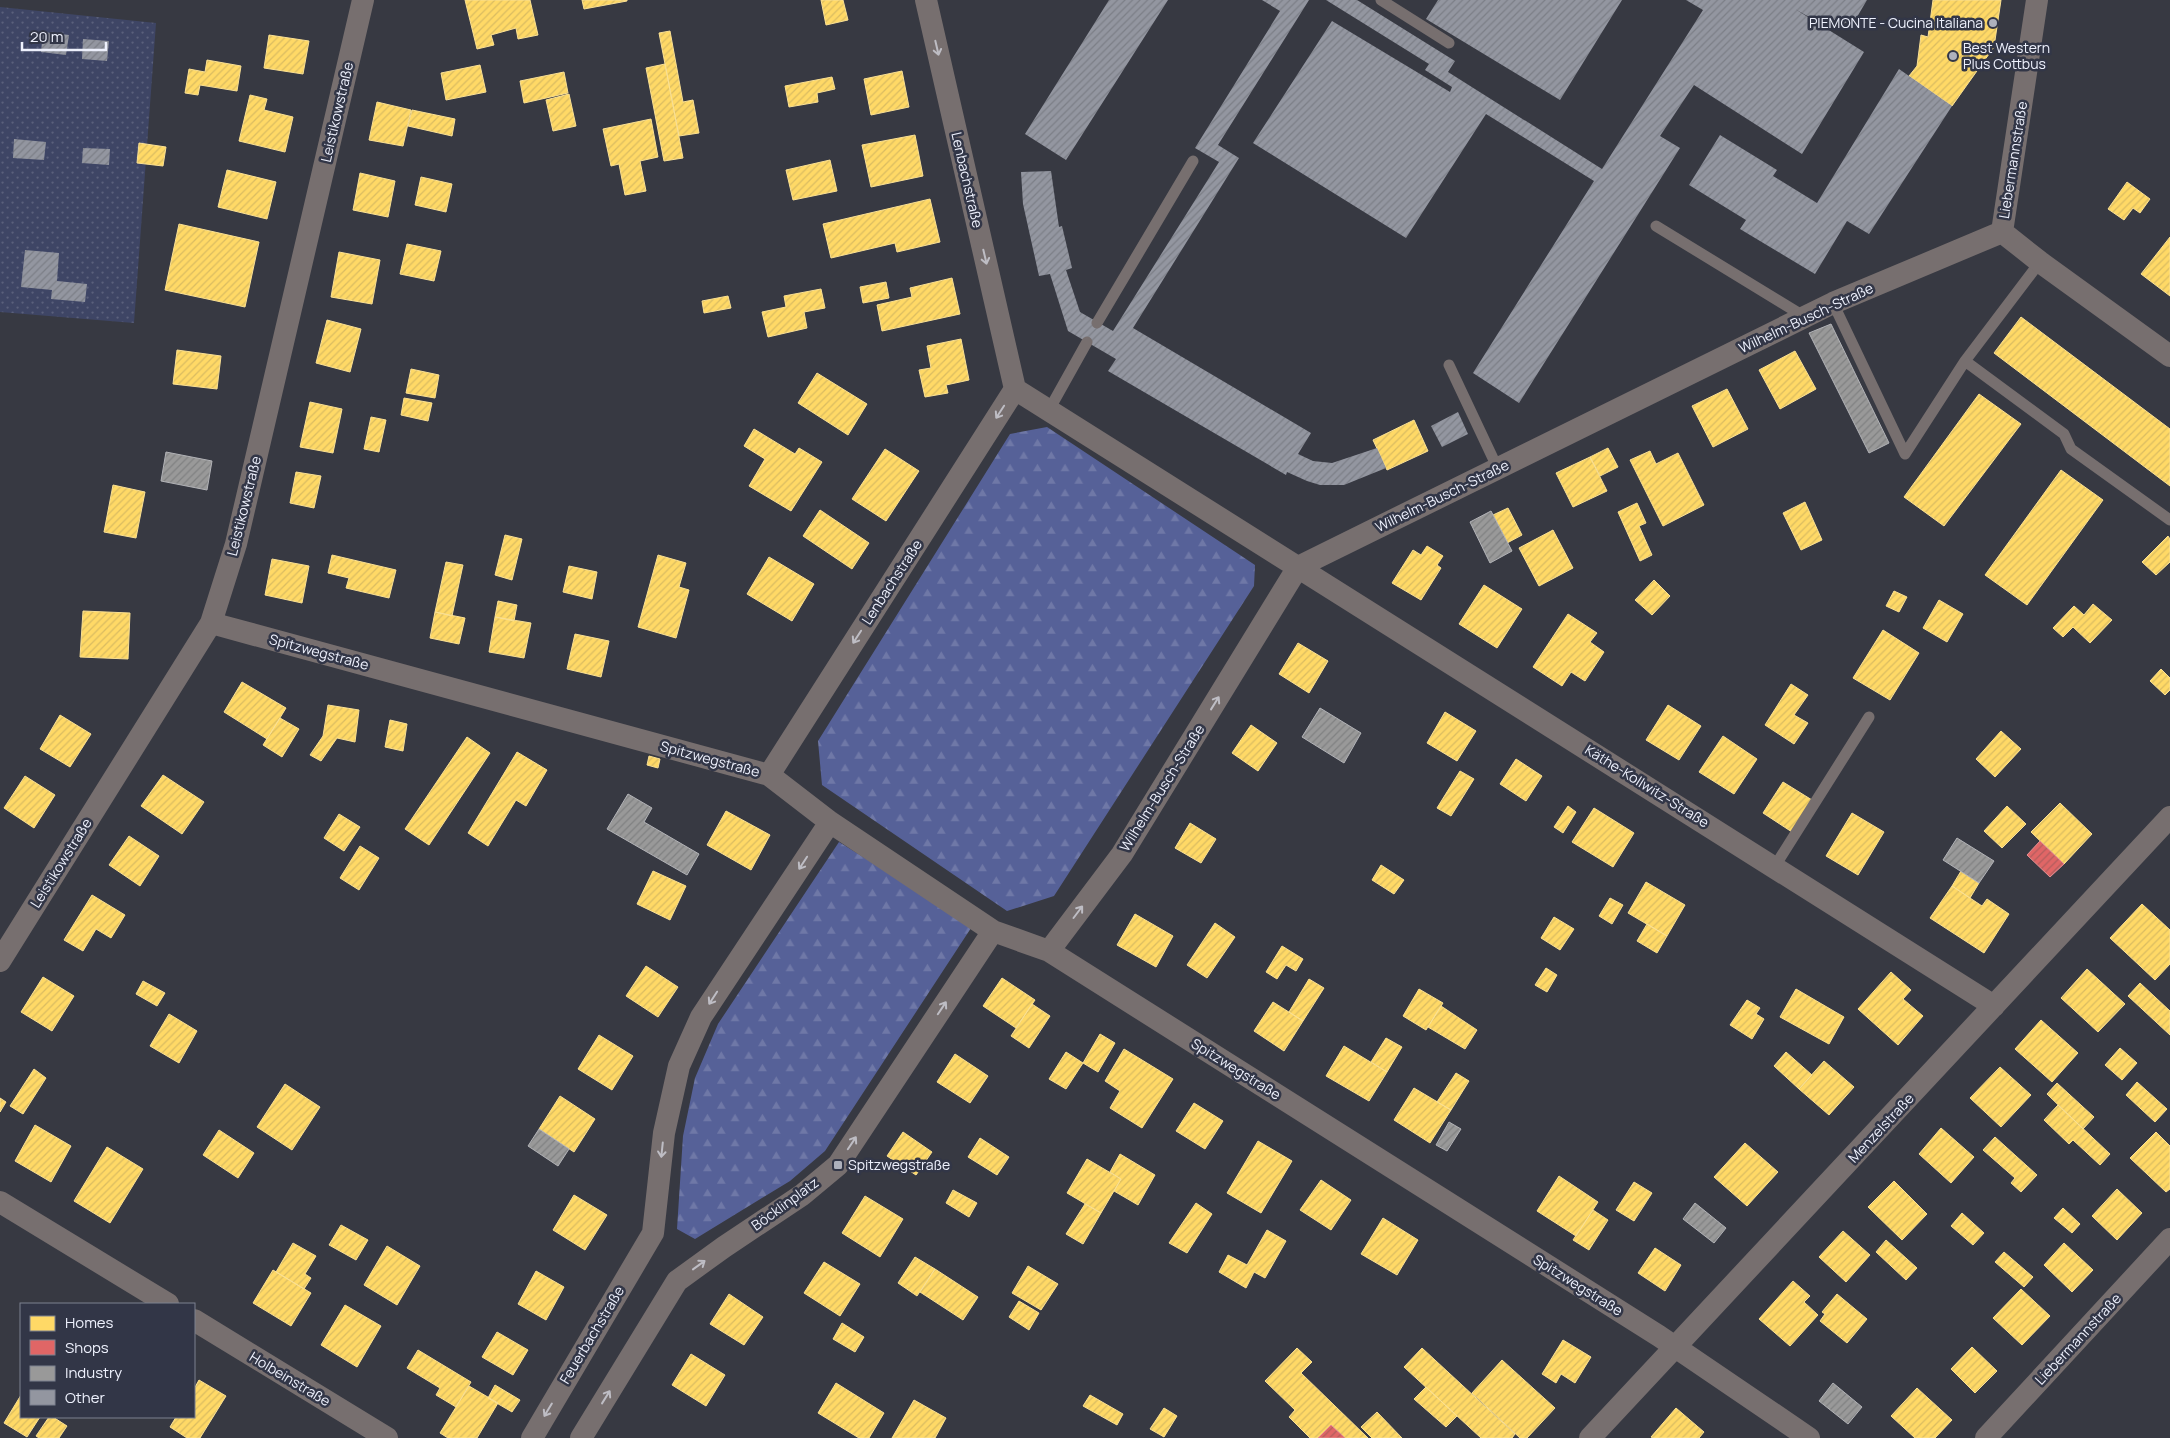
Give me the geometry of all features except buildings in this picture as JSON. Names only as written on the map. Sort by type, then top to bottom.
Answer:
[{"type":"street","name":"Leistikowstraße","points":[[0,961],[211,623],[236,544],[363,0]]},
{"type":"street","name":"Lenbachstraße","points":[[769,775],[1015,389],[926,0]]},
{"type":"street","name":"Liebermannstraße","points":[[2037,0],[2002,232],[2040,262],[2170,356]]},
{"type":"street","name":"Wilhelm-Busch-Straße","points":[[1049,951],[1122,854],[1298,568],[1832,303],[2002,232]]},
{"type":"street","points":[[1015,389],[1298,568]]},
{"type":"street","name":"Käthe-Kollwitz-Straße","points":[[1298,568],[1775,866],[1994,1006]]},
{"type":"street","name":"Spitzwegstraße","points":[[211,623],[769,775],[830,822],[993,931],[1049,951],[1676,1347],[1809,1438]]},
{"type":"street","name":"Menzelstraße","points":[[1590,1438],[2170,817]]},
{"type":"street","name":"Feuerbachstraße","points":[[532,1438],[652,1233],[664,1133],[683,1054],[701,1017],[830,822]]},
{"type":"street","name":"Böcklinplatz","points":[[581,1438],[678,1282],[724,1247],[802,1195],[838,1165],[993,931]]},
{"type":"street","points":[[0,1202],[166,1303]]},
{"type":"street","name":"Liebermannstraße","points":[[1986,1438],[2170,1239]]},
{"type":"street","name":"Holbeinstraße","points":[[195,1321],[387,1438]]},
{"type":"lane","points":[[1381,0],[1449,43]]},
{"type":"lane","points":[[1097,323],[1193,162]]},
{"type":"lane","points":[[1656,226],[1805,317]]},
{"type":"lane","points":[[1832,303],[1904,454],[1966,361],[2040,262]]},
{"type":"lane","points":[[1049,410],[1087,342]]},
{"type":"lane","points":[[1966,361],[2064,434],[2071,449],[2170,520]]},
{"type":"lane","points":[[1449,365],[1498,469]]},
{"type":"lane","points":[[1775,866],[1870,716]]},
{"type":"green space","points":[[1047,427],[1255,565],[1254,586],[1054,896],[1007,911],[822,785],[818,741],[1010,434]]},
{"type":"green space","points":[[839,842],[973,925],[825,1151],[790,1181],[695,1239],[677,1229],[683,1136],[695,1078],[718,1024]]},
{"type":"shaded area","points":[[0,7],[156,23],[134,323],[0,312]]},
{"type":"place","name":"PIEMONTE - Cucina Italiana","points":[[1993,23]]},
{"type":"place","name":"Best Western Plus Cottbus","points":[[1953,56]]},
{"type":"place","name":"Spitzwegstraße","points":[[838,1165]]}]
